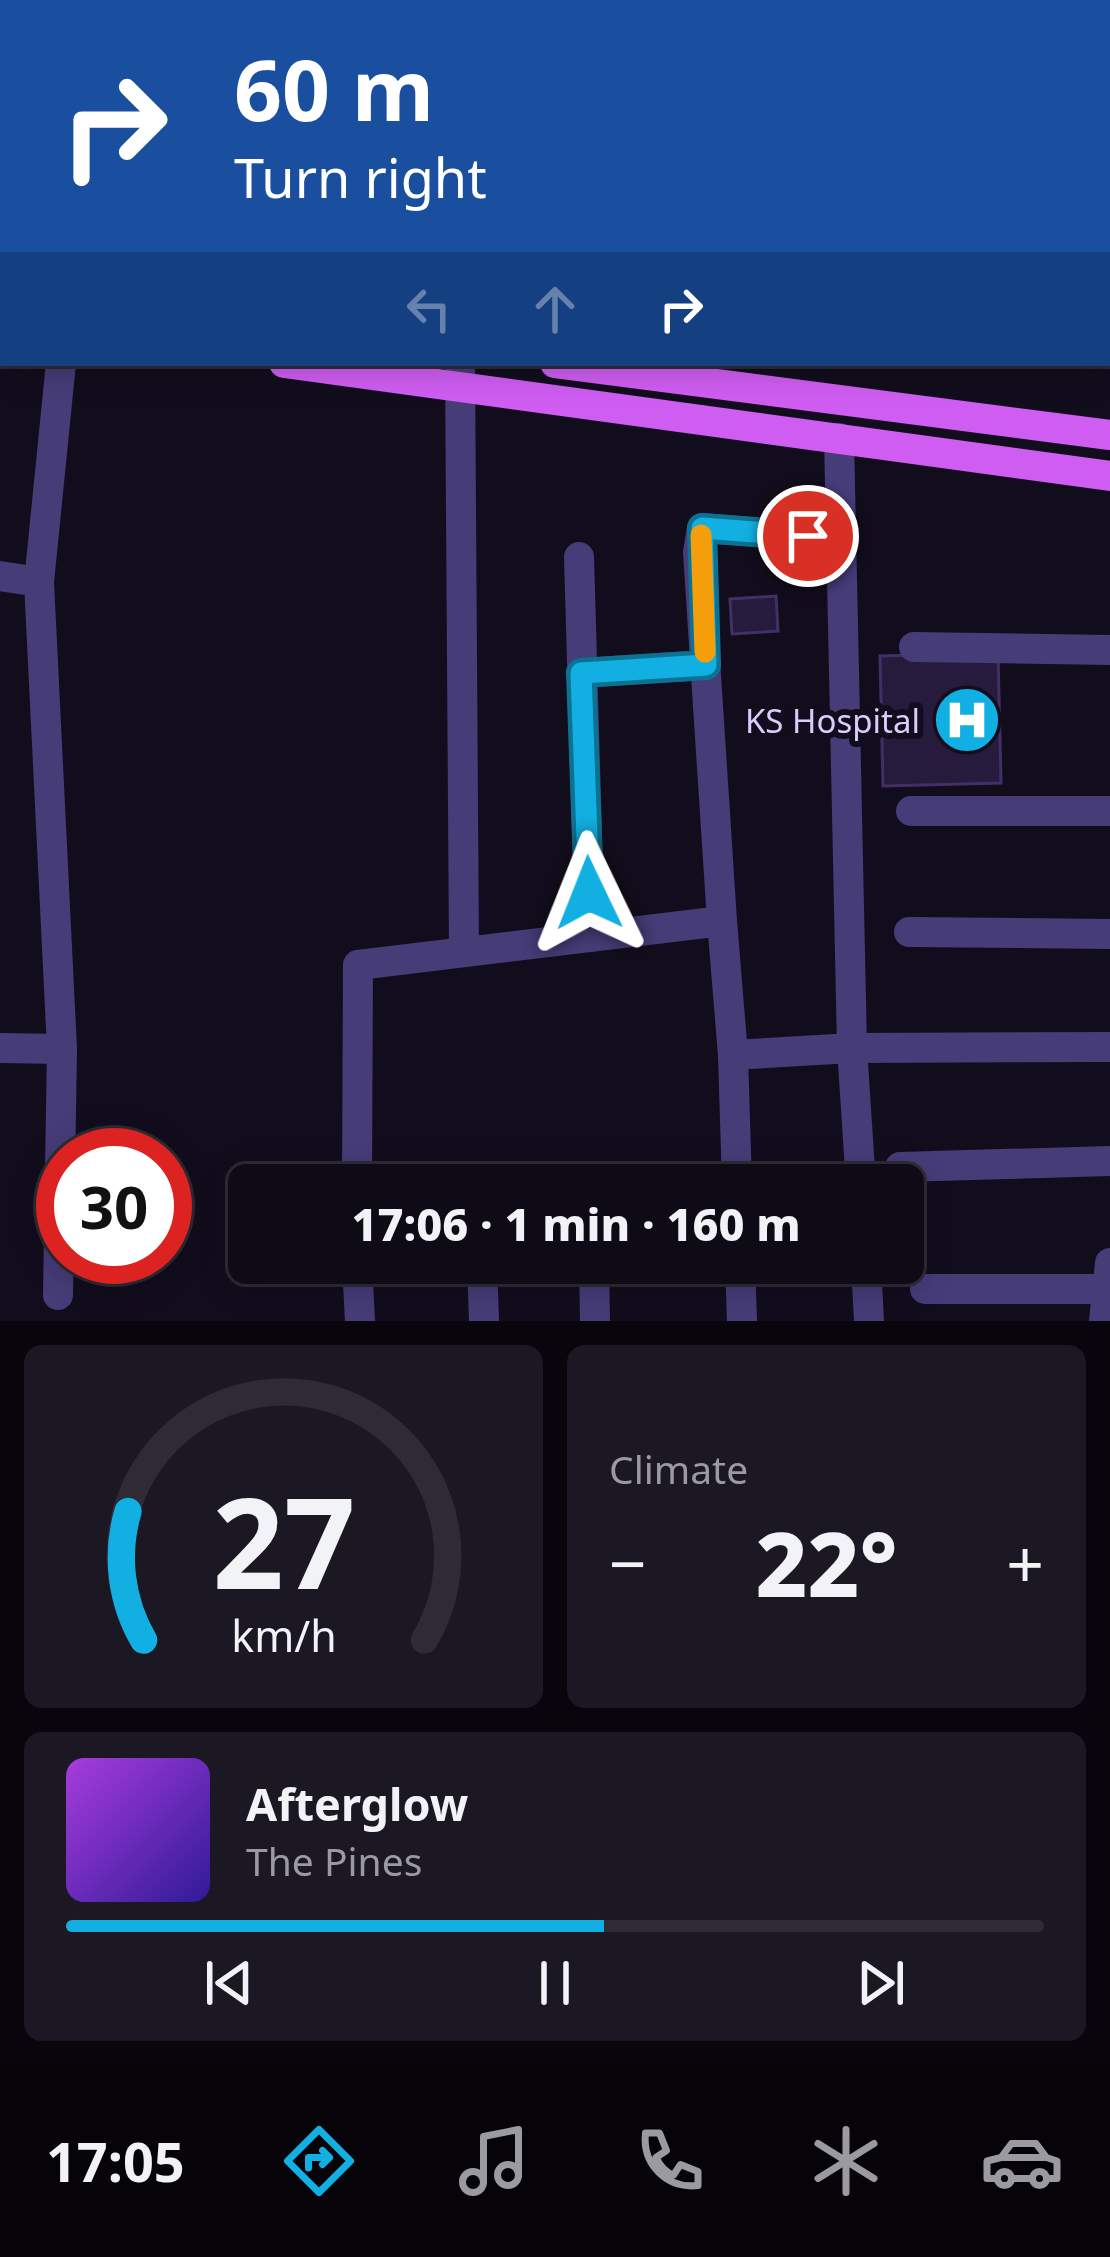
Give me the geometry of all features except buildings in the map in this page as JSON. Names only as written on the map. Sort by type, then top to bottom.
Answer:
[{"type":"main road","points":[[328,366],[460,375],[839,438],[1110,476]]},
{"type":"main road","points":[[578,366],[1110,435]]},
{"type":"street","points":[[58,1295],[62,1049],[39,582],[61,366]]},
{"type":"street","points":[[460,375],[464,952]]},
{"type":"street","points":[[839,438],[852,1048],[860,1164]]},
{"type":"street","points":[[736,1164],[702,528],[844,539]]},
{"type":"street","points":[[579,557],[590,937]]},
{"type":"street","points":[[0,576],[39,582]]},
{"type":"street","points":[[914,647],[1110,650]]},
{"type":"street","points":[[581,673],[706,665]]},
{"type":"street","points":[[911,811],[1110,811]]},
{"type":"street","points":[[357,1164],[358,964],[722,921]]},
{"type":"street","points":[[910,932],[1110,934]]},
{"type":"street","points":[[733,1055],[852,1048],[1110,1047]]},
{"type":"street","points":[[0,1048],[62,1049]]},
{"type":"street","points":[[924,1166],[1110,1162]]},
{"type":"street","points":[[925,1289],[1109,1276],[1104,1321]]},
{"type":"street","points":[[358,1284],[360,1321]]},
{"type":"street","points":[[483,1284],[484,1321]]},
{"type":"street","points":[[594,1284],[595,1321]]},
{"type":"street","points":[[741,1284],[742,1321]]},
{"type":"street","points":[[867,1284],[869,1321]]},
{"type":"slow traffic","points":[[701,535],[705,652]]},
{"type":"place","name":"KS Hospital","points":[[967,720]]},
{"type":"route","points":[[589,893],[581,673],[706,665],[698,552],[702,528],[808,536]]}]
